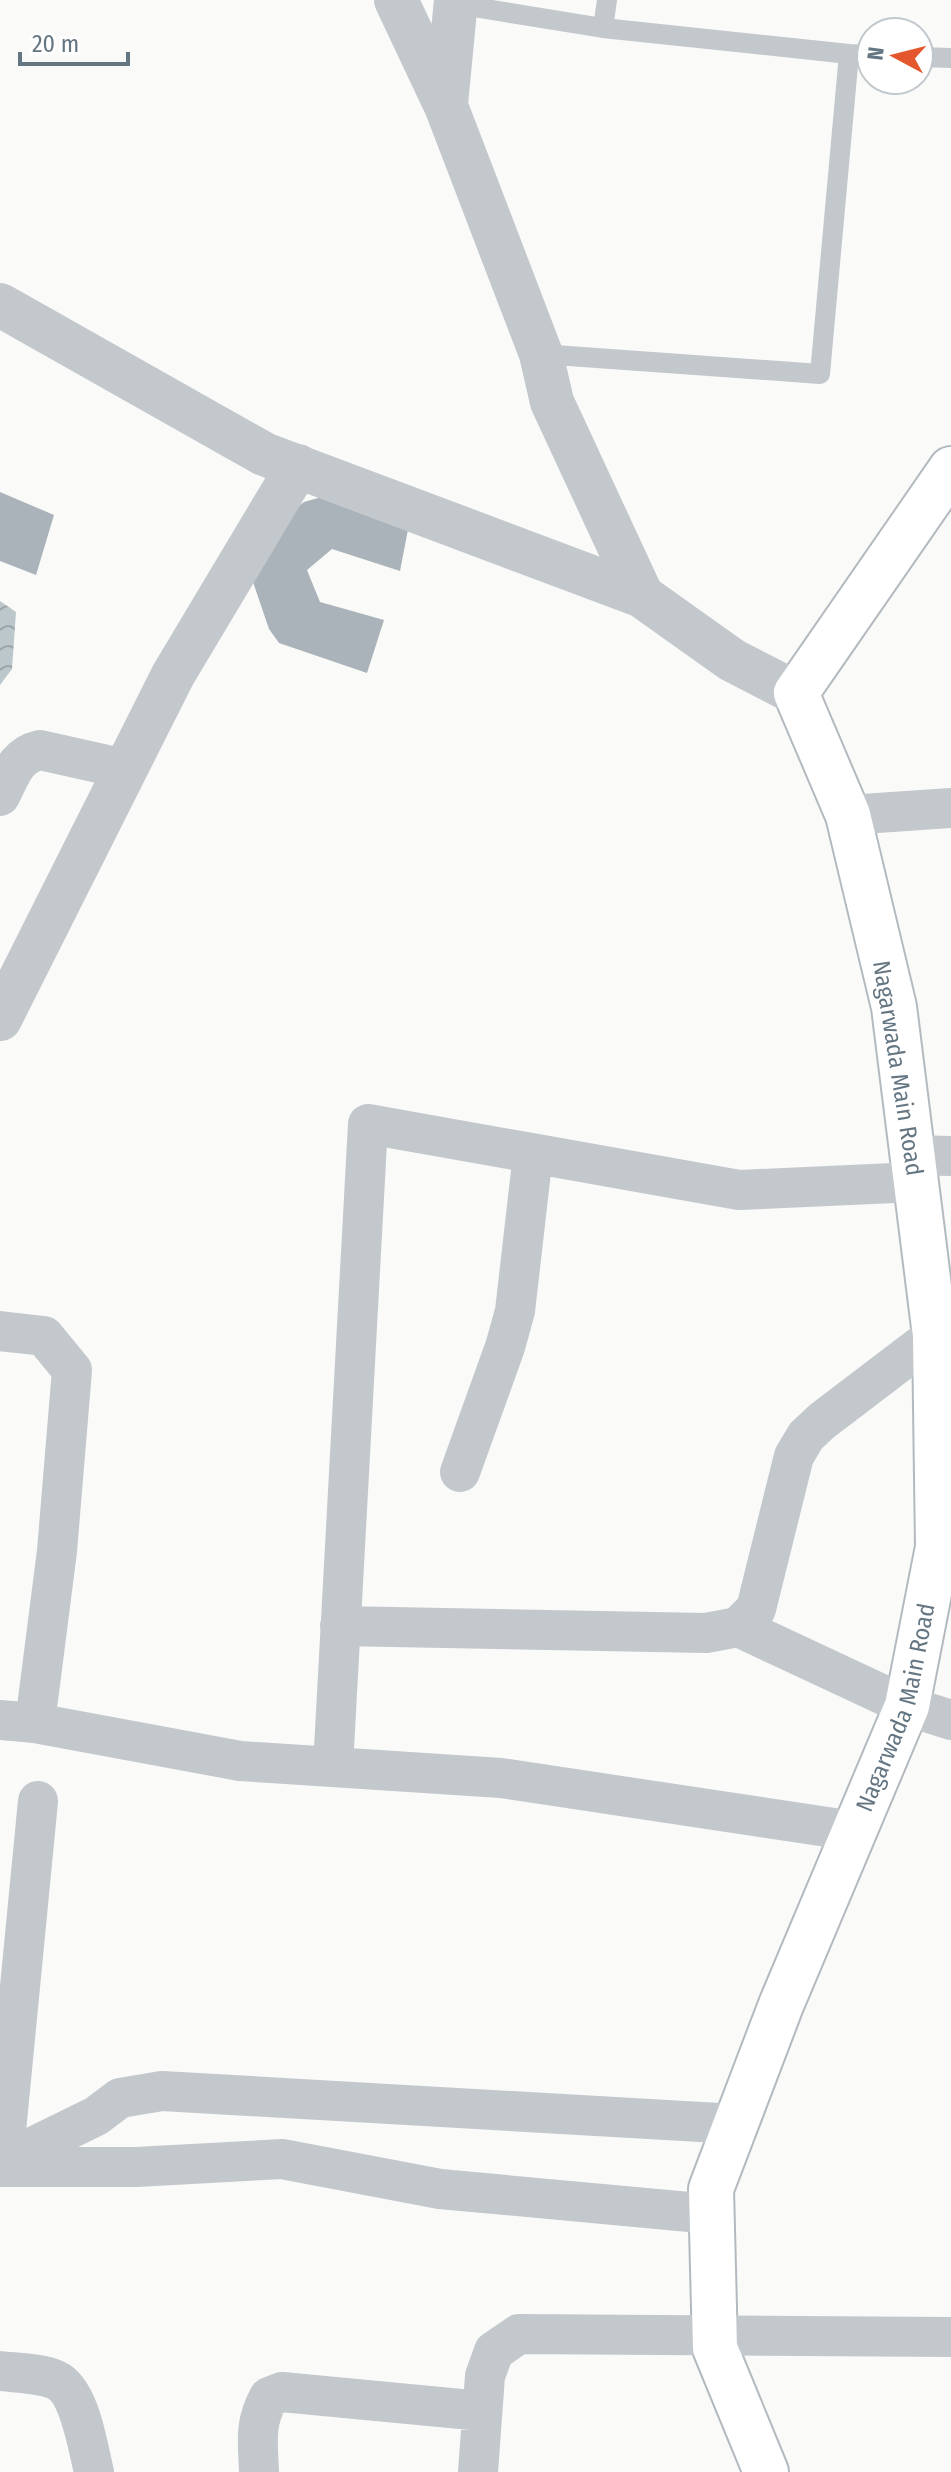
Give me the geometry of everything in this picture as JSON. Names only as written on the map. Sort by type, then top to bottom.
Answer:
[{"type":"main road","points":[[796,693],[951,469]]},
{"type":"main road","name":"Nagarwada Main Road","points":[[766,2472],[715,2348],[711,2189],[781,2005],[907,1706],[944,1505],[943,1336],[927,1164],[894,1007],[848,815],[796,693]]},
{"type":"street","points":[[396,0],[446,106],[541,354],[552,402],[642,596]]},
{"type":"street","points":[[445,1],[446,106]]},
{"type":"street","points":[[0,305],[264,454],[642,596],[732,660],[796,693]]},
{"type":"street","points":[[0,1019],[173,675],[298,466]]},
{"type":"street","points":[[0,796],[18,762],[27,753],[40,750],[125,769]]},
{"type":"street","points":[[848,815],[951,808]]},
{"type":"street","points":[[333,1767],[368,1124],[739,1190],[927,1164]]},
{"type":"street","points":[[460,1472],[515,1311],[533,1154]]},
{"type":"street","points":[[0,1331],[44,1336],[72,1370],[57,1551],[17,1722],[240,1761],[501,1778],[854,1831]]},
{"type":"street","points":[[340,1626],[706,1633],[738,1627],[756,1609],[794,1456],[806,1436],[822,1421],[943,1336]]},
{"type":"street","points":[[738,1627],[907,1706],[951,1720]]},
{"type":"street","points":[[1,2164],[38,1801]]},
{"type":"street","points":[[1,2164],[96,2116],[120,2098],[162,2091],[736,2124]]},
{"type":"street","points":[[1,2164],[136,2167],[282,2159],[440,2189],[711,2214]]},
{"type":"street","points":[[478,2472],[485,2376],[494,2351],[519,2334],[951,2337]]},
{"type":"street","points":[[0,2371],[59,2381],[71,2393],[94,2472]]},
{"type":"street","points":[[259,2472],[257,2429],[260,2414],[269,2397],[282,2392],[482,2411]]},
{"type":"lane","points":[[603,28],[607,0]]},
{"type":"lane","points":[[445,1],[603,28],[855,54]]},
{"type":"lane","points":[[541,354],[820,374],[849,54]]},
{"type":"water","points":[[0,601],[16,612],[12,669],[0,685]]},
{"type":"building","points":[[0,492],[54,515],[36,575],[0,561]]},
{"type":"building","points":[[332,494],[410,519],[400,571],[332,549],[307,570],[320,602],[384,620],[367,673],[279,643],[269,629],[253,582],[271,528],[304,502]]}]
